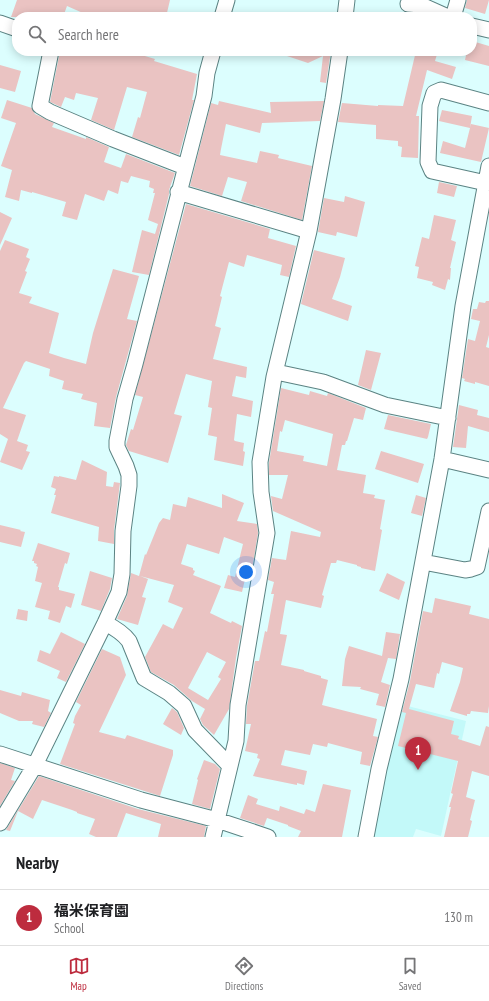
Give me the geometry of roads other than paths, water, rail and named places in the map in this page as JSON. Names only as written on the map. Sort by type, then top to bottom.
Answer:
[{"type":"street","points":[[223,12],[227,0]]},
{"type":"street","points":[[346,12],[347,0]]},
{"type":"street","points":[[454,12],[458,0]]},
{"type":"street","points":[[408,4],[421,6],[436,12]]},
{"type":"street","points":[[0,23],[12,27]]},
{"type":"street","points":[[477,27],[489,30]]},
{"type":"street","points":[[50,56],[40,106],[50,112],[113,139],[185,167]]},
{"type":"street","points":[[0,823],[36,765],[105,623],[117,597],[121,583],[122,536],[129,486],[129,475],[117,447],[118,434],[125,399],[204,96],[207,73],[212,56]]},
{"type":"street","points":[[213,837],[236,741],[238,705],[266,533],[261,492],[260,462],[276,372],[309,231],[339,56]]},
{"type":"street","points":[[487,186],[432,171],[428,162],[430,106],[434,93],[441,90],[489,103]]},
{"type":"street","points":[[366,837],[379,769],[401,679],[442,459],[463,306],[487,186],[489,166]]},
{"type":"street","points":[[178,192],[309,231]]},
{"type":"street","points":[[276,372],[323,382],[385,405],[448,418]]},
{"type":"street","points":[[442,459],[489,470]]},
{"type":"street","points":[[423,562],[465,570],[477,567],[489,511]]},
{"type":"street","points":[[105,623],[119,631],[129,641],[144,678],[169,693],[184,706],[195,730],[230,766]]},
{"type":"street","points":[[0,754],[141,800],[217,820],[268,837]]},
{"type":"place","name":"福米保育園","points":[[418,770]]}]
